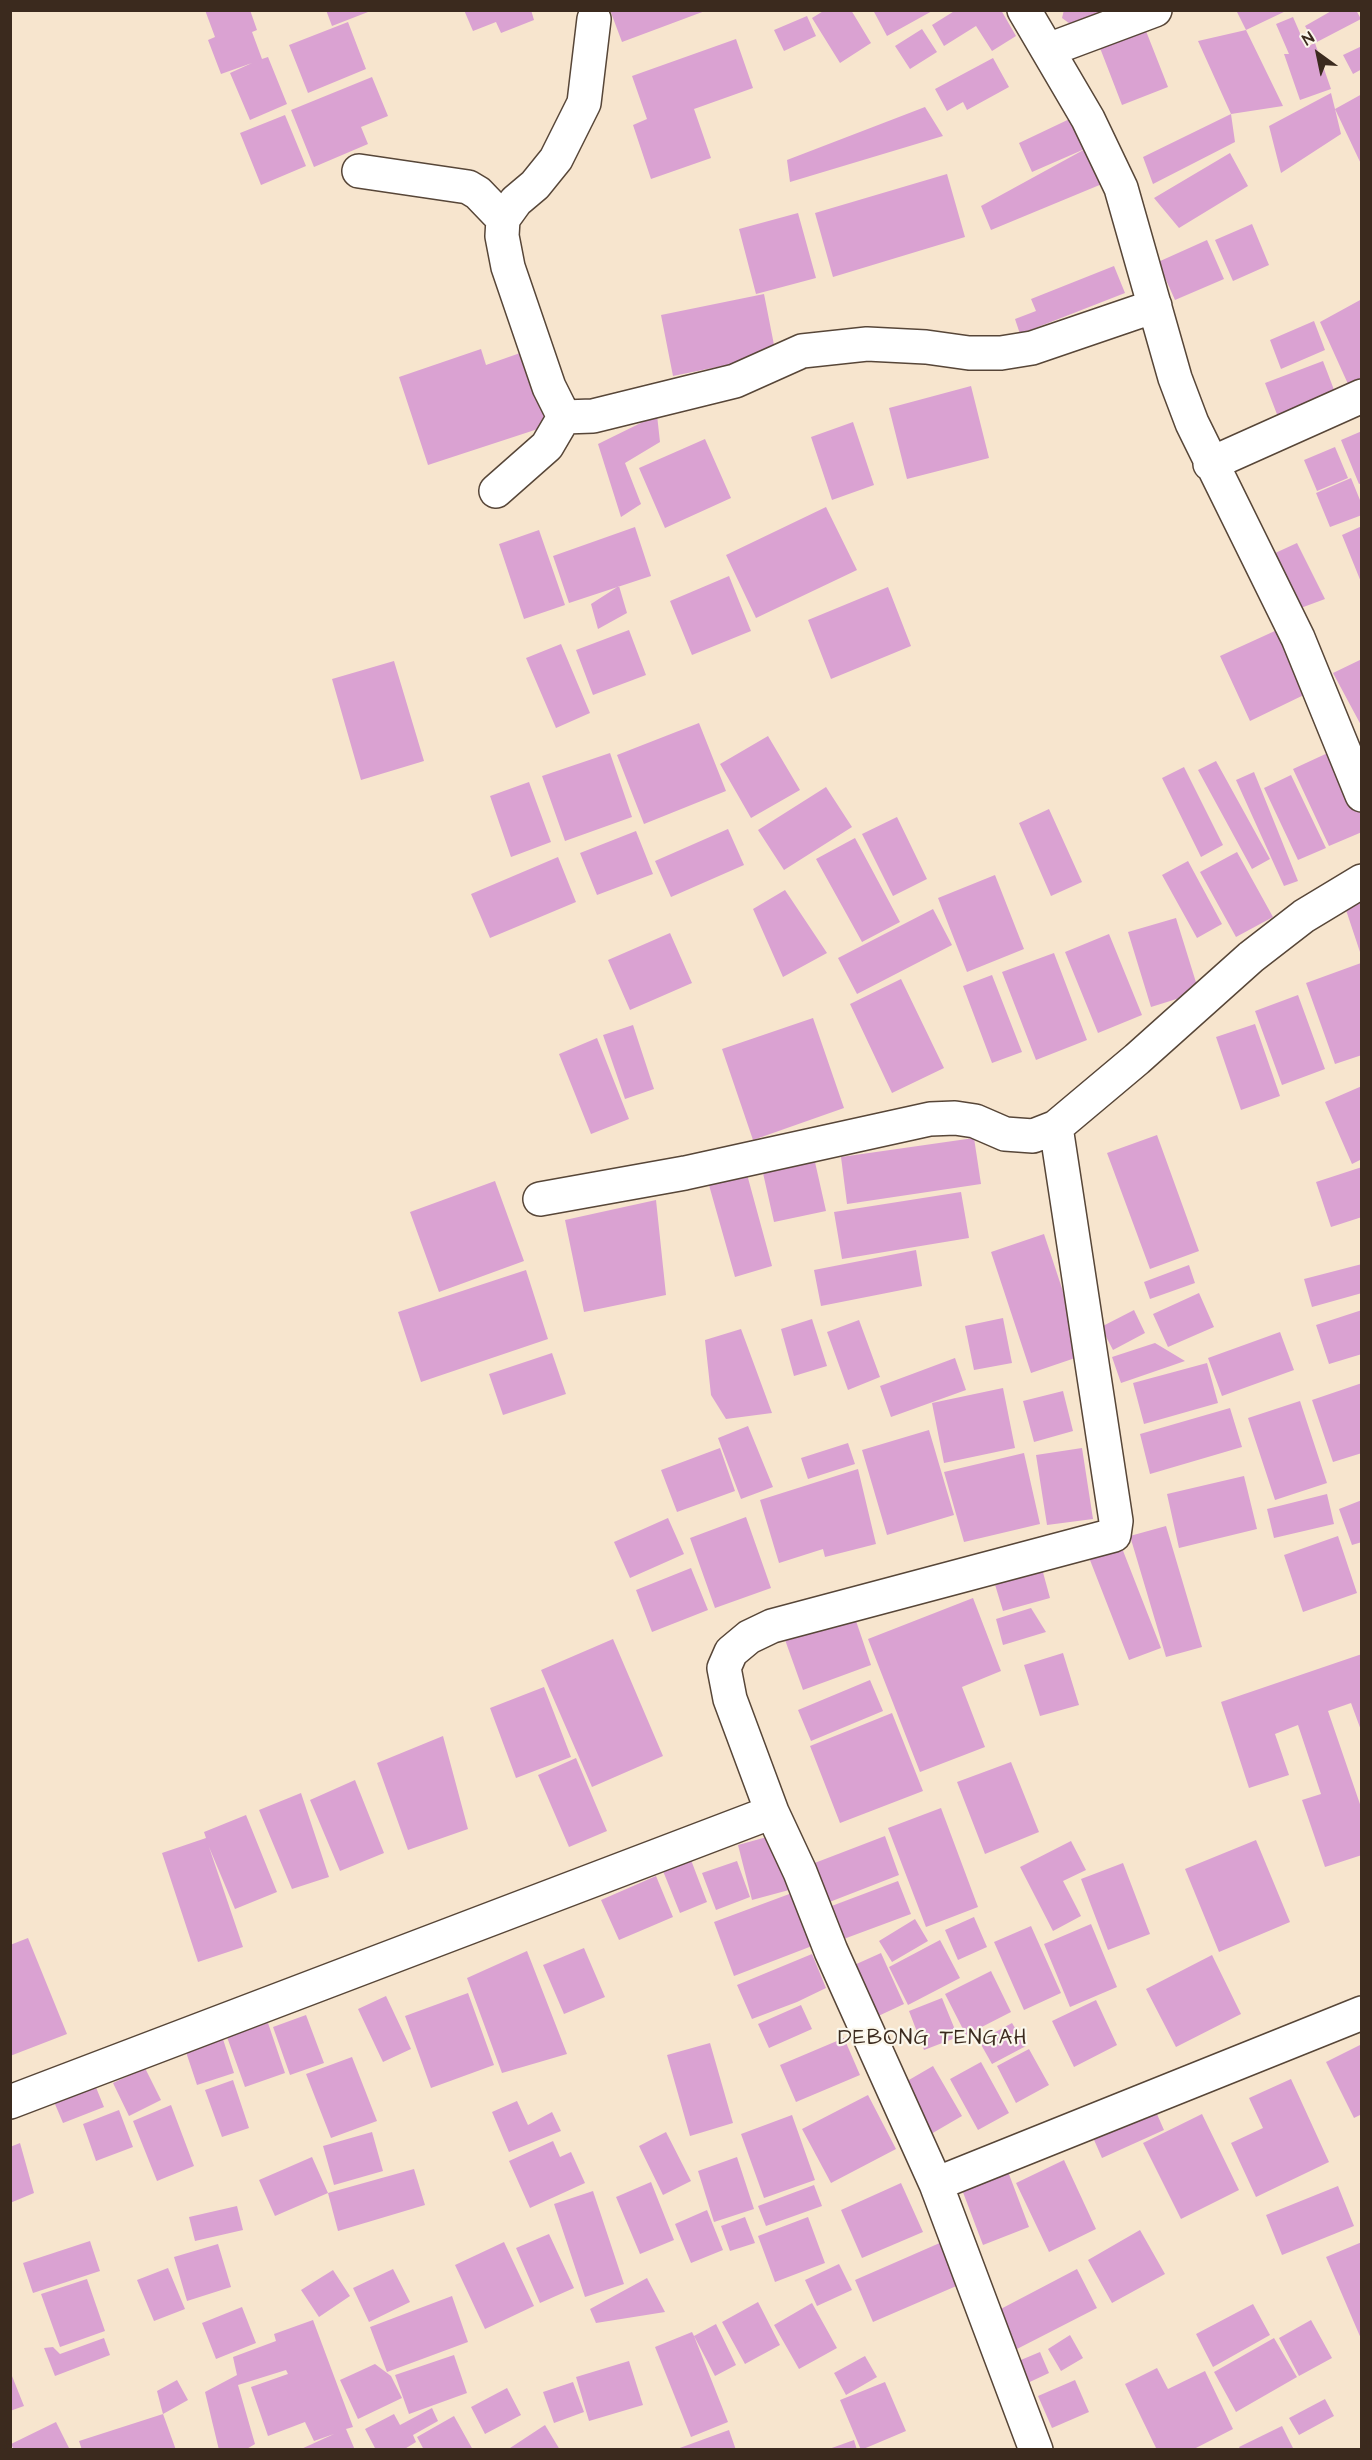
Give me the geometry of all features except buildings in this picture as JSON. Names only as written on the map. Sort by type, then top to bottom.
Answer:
[{"type":"street","points":[[1024,10],[1088,119],[1120,188],[1175,378],[1192,423],[1210,464],[1241,520],[1298,638],[1362,795]]},
{"type":"street","points":[[1048,50],[1155,10]]},
{"type":"street","points":[[564,417],[549,387],[508,267],[502,236],[503,219],[516,201],[535,185],[556,159],[584,103],[594,19]]},
{"type":"street","points":[[359,171],[468,187],[478,193],[503,219]]},
{"type":"street","points":[[564,417],[593,416],[735,381],[801,351],[867,344],[926,346],[969,353],[1001,353],[1032,348],[1155,306]]},
{"type":"street","points":[[1210,464],[1362,396]]},
{"type":"street","points":[[496,491],[547,446],[564,417]]},
{"type":"street","points":[[540,1199],[684,1173],[930,1119],[955,1118],[975,1121],[1005,1134],[1033,1136],[1056,1127],[1137,1059],[1251,957],[1304,916],[1362,881]]},
{"type":"street","points":[[1036,2450],[936,2184],[831,1951],[800,1872],[772,1812],[730,1699],[724,1668],[731,1652],[749,1636],[772,1626],[1114,1535],[1116,1521],[1056,1127]]},
{"type":"street","points":[[10,2102],[772,1812]]},
{"type":"street","points":[[936,2184],[1362,2013]]},
{"type":"district","name":"DEBONG TENGAH","points":[[933,2040]]}]
